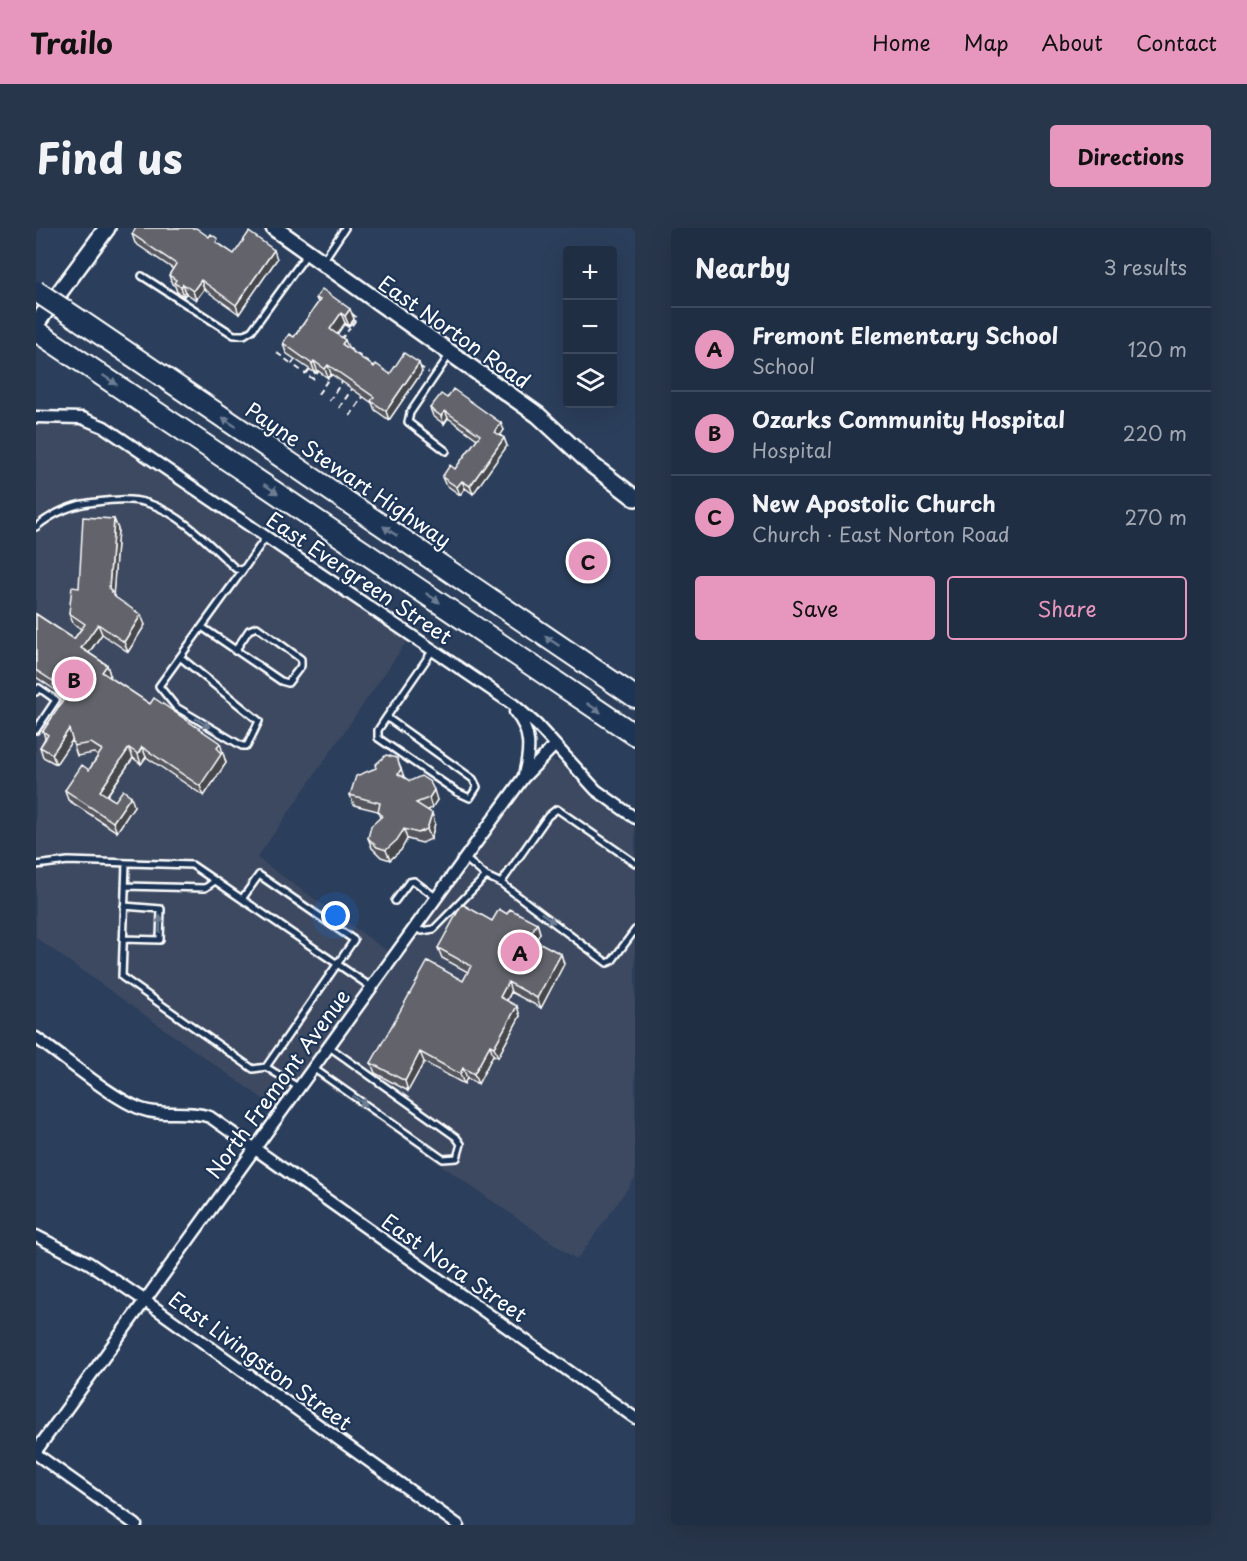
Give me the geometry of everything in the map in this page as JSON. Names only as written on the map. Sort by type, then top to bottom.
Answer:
[{"type":"highway","name":"Payne Stewart Highway","points":[[36,291],[635,697]]},
{"type":"highway","points":[[36,331],[635,735]]},
{"type":"main road","points":[[36,324],[107,228]]},
{"type":"main road","name":"East Norton Road","points":[[274,228],[538,415],[592,465],[635,498]]},
{"type":"street","name":"East Evergreen Street","points":[[36,417],[74,417],[97,423],[501,696],[526,715],[591,785],[635,818]]},
{"type":"street","points":[[501,696],[523,721],[528,734],[530,748],[523,778]]},
{"type":"street","name":"North Fremont Avenue","points":[[36,1452],[253,1147],[466,859],[523,778],[555,745]]},
{"type":"street","name":"East Nora Street","points":[[36,1038],[124,1100],[141,1109],[154,1112],[195,1112],[210,1117],[635,1418]]},
{"type":"street","name":"East Livingston Street","points":[[36,1236],[89,1263],[144,1300],[458,1525]]},
{"type":"street","points":[[36,1452],[136,1525]]},
{"type":"lane","points":[[322,262],[345,228]]},
{"type":"lane","points":[[142,276],[234,335],[244,335],[252,330],[308,253]]},
{"type":"lane","points":[[446,451],[408,422],[410,413],[450,353]]},
{"type":"lane","points":[[36,527],[64,510],[86,503],[119,499],[147,503],[171,515],[236,569],[243,570]]},
{"type":"lane","points":[[180,657],[259,721],[247,746],[242,746],[176,707],[159,686],[266,537]]},
{"type":"lane","points":[[202,627],[235,651],[288,683],[302,666],[301,659],[296,654],[256,627],[249,630],[235,651]]},
{"type":"lane","points":[[388,715],[391,722],[473,779],[477,787],[470,798],[457,792],[378,738],[378,730],[388,715],[433,650]]},
{"type":"lane","points":[[36,692],[39,688],[56,700],[37,727]]},
{"type":"lane","points":[[501,883],[548,816],[557,809],[635,863]]},
{"type":"lane","points":[[466,859],[486,876],[501,883],[607,963],[612,961],[635,930]]},
{"type":"lane","points":[[36,866],[68,861],[192,865],[371,987]]},
{"type":"lane","points":[[126,863],[122,977],[253,1069],[266,1067],[298,1087]]},
{"type":"lane","points":[[242,899],[259,875],[354,940],[266,1067]]},
{"type":"lane","points":[[415,928],[422,931],[434,929],[486,876]]},
{"type":"lane","points":[[125,886],[205,888],[215,880]]},
{"type":"lane","points":[[395,901],[409,882],[414,881],[437,898]]},
{"type":"lane","points":[[123,939],[160,940],[161,909],[124,906]]},
{"type":"lane","points":[[312,1068],[443,1159],[457,1158],[461,1144],[456,1137],[328,1046]]},
{"type":"path","points":[[348,311],[357,318],[340,341],[380,370]]},
{"type":"path","points":[[344,324],[350,328]]},
{"type":"path","points":[[337,334],[342,338]]},
{"type":"path","points":[[346,354],[350,349]]},
{"type":"path","points":[[277,353],[313,379],[321,368]]},
{"type":"path","points":[[357,362],[360,356]]},
{"type":"path","points":[[292,364],[295,359]]},
{"type":"path","points":[[411,361],[434,377]]},
{"type":"path","points":[[367,369],[370,363]]},
{"type":"path","points":[[306,374],[310,369]]},
{"type":"path","points":[[318,394],[332,375]]},
{"type":"path","points":[[329,401],[342,382]]},
{"type":"path","points":[[339,408],[352,389]]},
{"type":"path","points":[[350,416],[363,397]]},
{"type":"shaded area","points":[[36,424],[73,424],[97,431],[407,641],[257,858],[390,953],[277,1109],[36,938]]},
{"type":"shaded area","points":[[549,760],[561,763],[588,793],[635,828],[635,1178],[577,1260],[313,1076],[519,795],[537,766]]},
{"type":"building","points":[[136,228],[196,228],[209,237],[211,234],[218,239],[216,242],[234,254],[249,232],[274,250],[236,305],[201,280],[193,291],[183,284],[181,287],[174,283],[176,280],[169,275],[176,264],[132,234]]},
{"type":"building","points":[[322,289],[350,309],[345,316],[341,313],[330,329],[345,340],[342,344],[374,367],[376,364],[390,374],[404,353],[419,363],[386,411],[371,401],[374,397],[328,365],[325,369],[314,361],[312,364],[283,343],[289,334],[294,337],[320,300],[316,298]]},
{"type":"building","points":[[453,389],[501,423],[495,432],[504,438],[470,486],[462,481],[457,487],[442,477],[450,465],[455,469],[480,435],[445,411],[441,416],[430,408],[441,394],[447,398]]},
{"type":"building","points":[[83,517],[114,519],[109,588],[115,597],[141,615],[124,642],[98,624],[81,648],[107,665],[102,672],[150,704],[154,698],[220,743],[217,748],[222,753],[200,786],[142,747],[138,754],[129,748],[100,791],[115,801],[123,790],[131,796],[113,822],[65,790],[82,765],[89,770],[102,750],[91,743],[74,746],[69,729],[52,754],[40,747],[48,735],[43,731],[67,695],[53,685],[54,682],[36,670],[36,614],[74,639],[85,624],[69,613],[72,587],[79,588]]},
{"type":"building","points":[[386,755],[397,758],[401,769],[398,774],[410,781],[421,776],[430,782],[434,790],[429,798],[416,803],[432,813],[427,829],[418,833],[404,829],[397,840],[386,850],[377,847],[368,838],[371,826],[382,816],[378,812],[380,803],[350,795],[356,776],[376,768],[375,765]]},
{"type":"building","points":[[462,904],[492,921],[499,909],[507,914],[510,909],[537,923],[529,937],[561,954],[537,998],[508,982],[500,997],[517,1006],[494,1047],[490,1045],[474,1074],[463,1068],[460,1074],[420,1052],[405,1081],[371,1063],[428,961],[463,981],[471,966],[438,948]]},
{"type":"place","name":"New Apostolic Church","points":[[588,561]]},
{"type":"place","name":"Ozarks Community Hospital","points":[[74,679]]},
{"type":"place","name":"Fremont Elementary School","points":[[520,952]]}]
